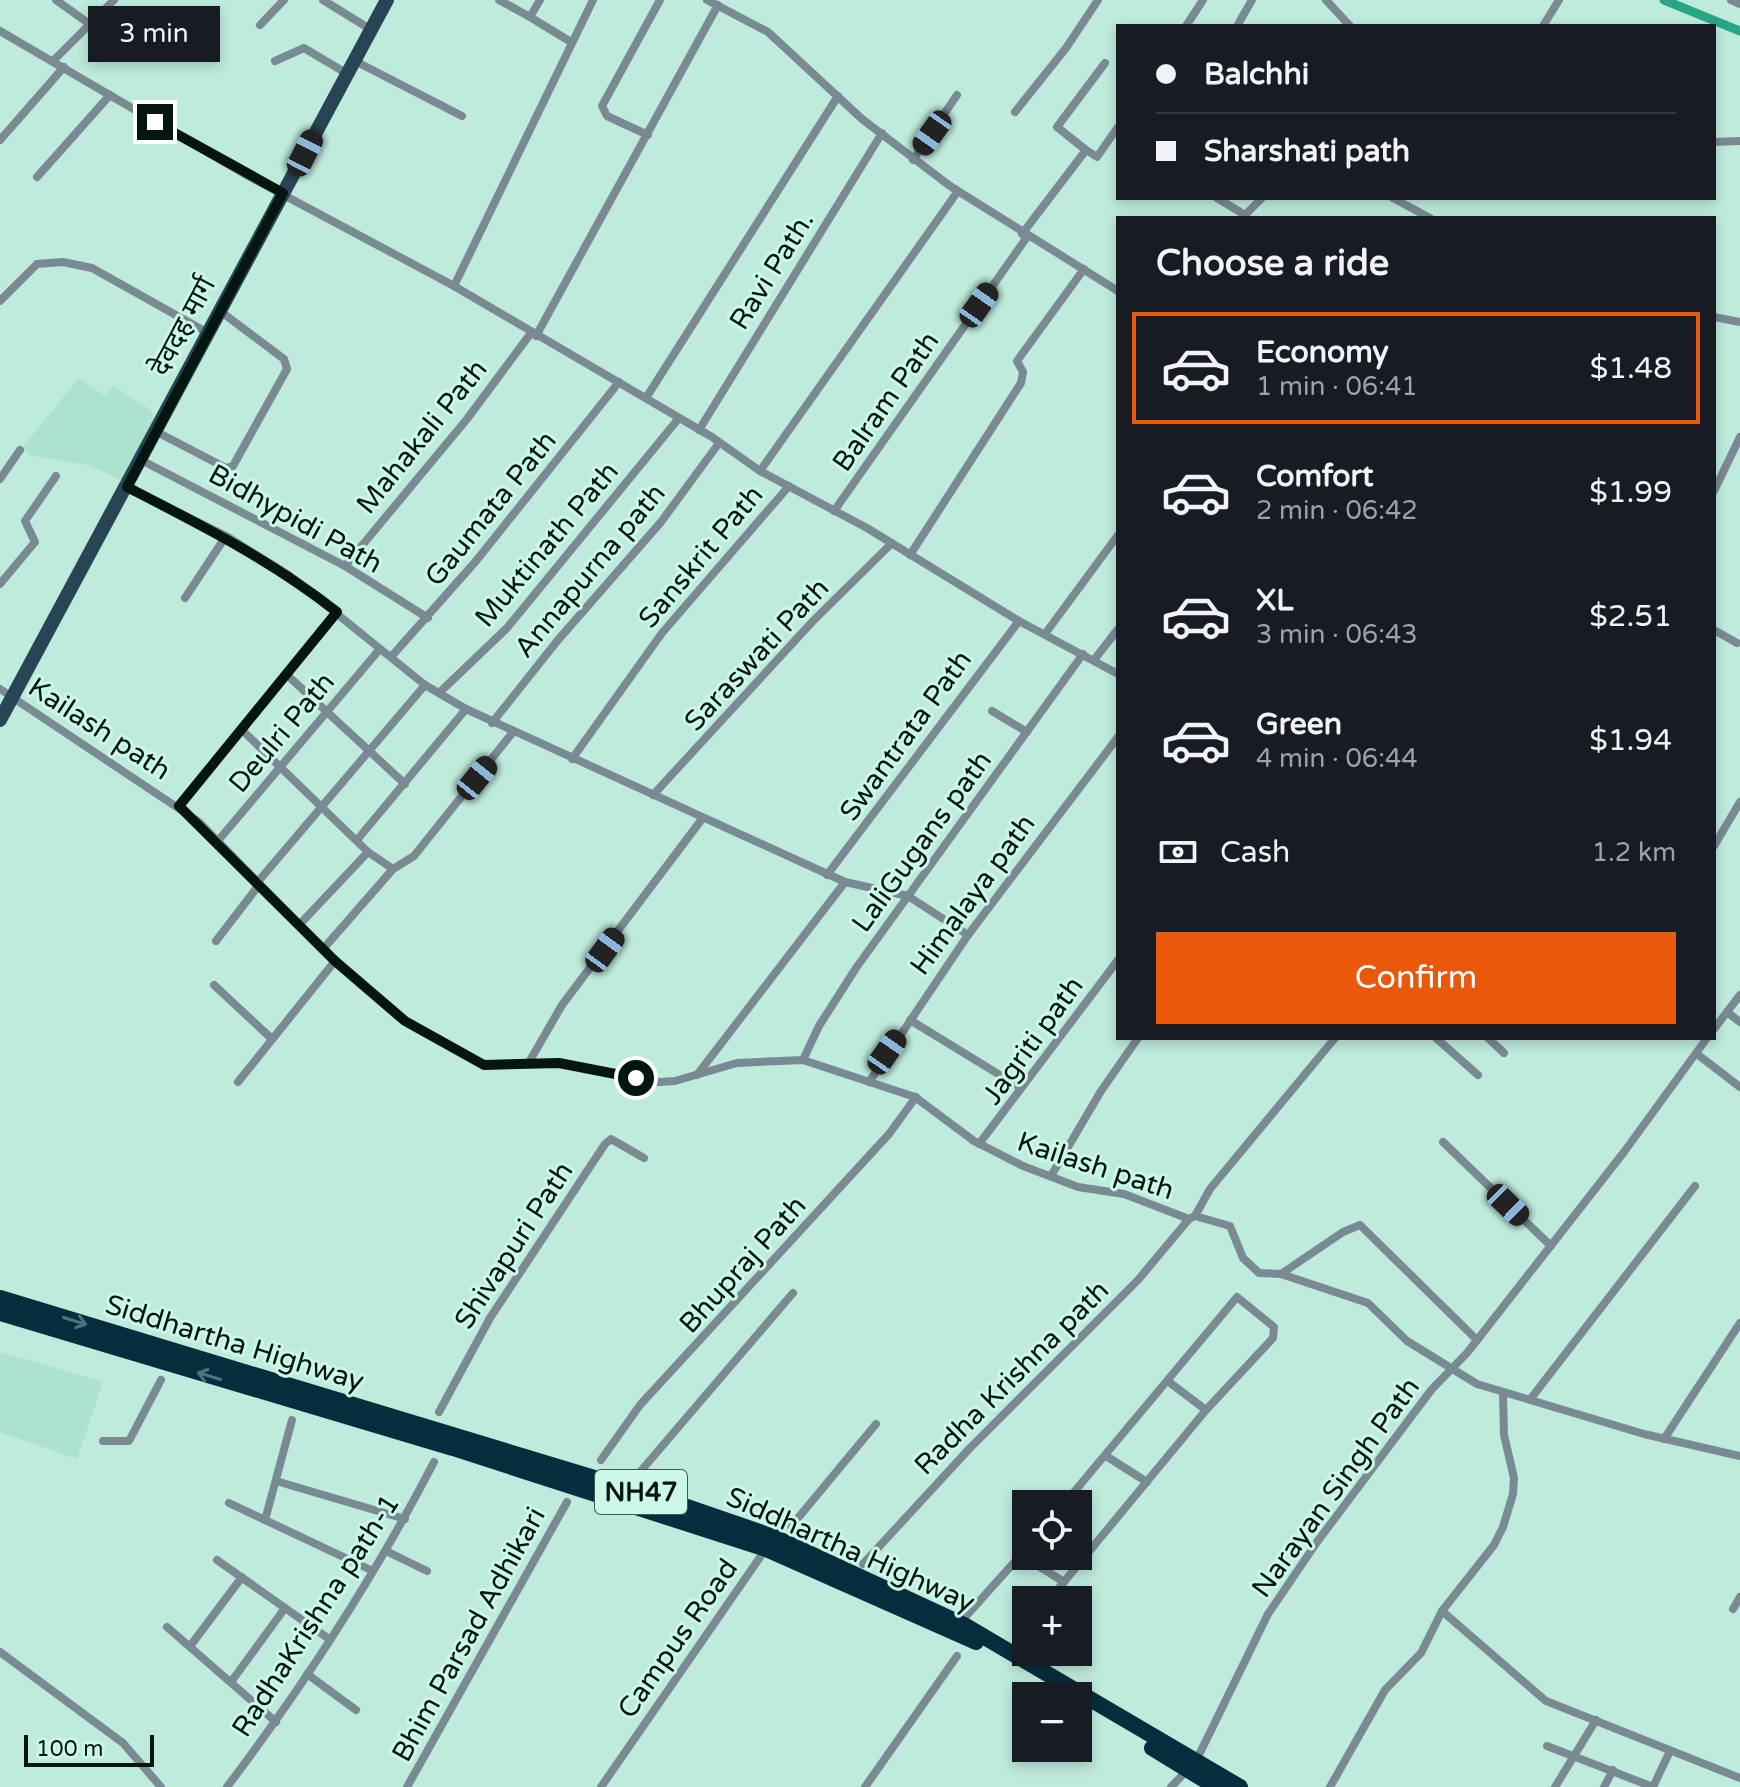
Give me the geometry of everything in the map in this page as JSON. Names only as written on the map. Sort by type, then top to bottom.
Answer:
[{"type":"highway","name":"Siddhartha Highway","points":[[0,1298],[667,1500],[964,1625],[1192,1766],[1216,1787]]},
{"type":"highway","name":"Siddhartha Highway","points":[[0,1313],[770,1543],[973,1641],[1042,1682]]},
{"type":"highway","name":"Siddhartha Highway","points":[[1092,1711],[1192,1766],[1240,1787]]},
{"type":"main road","name":"देवदह मार्ग","points":[[0,720],[6,693],[127,487],[387,0]]},
{"type":"street","points":[[56,0],[91,25]]},
{"type":"street","points":[[53,61],[114,0]]},
{"type":"street","points":[[260,25],[284,0]]},
{"type":"street","points":[[323,0],[370,29]]},
{"type":"street","points":[[499,0],[571,42]]},
{"type":"street","points":[[530,17],[540,0]]},
{"type":"street","points":[[454,286],[593,0]]},
{"type":"street","points":[[648,135],[607,116],[602,106],[660,0]]},
{"type":"street","points":[[707,0],[768,32],[913,160],[1024,235],[1116,290]]},
{"type":"street","points":[[1015,112],[1066,48],[1098,0]]},
{"type":"street","points":[[1187,24],[1203,0]]},
{"type":"street","points":[[1238,24],[1252,0]]},
{"type":"street","points":[[1326,0],[1348,24]]},
{"type":"street","points":[[1544,24],[1559,0]]},
{"type":"street","points":[[1731,0],[1740,4]]},
{"type":"street","name":"Mahakali Path","points":[[345,566],[533,334],[623,173],[648,135],[718,5]]},
{"type":"street","points":[[1336,24],[1341,17]]},
{"type":"street","points":[[0,31],[283,193],[454,286],[699,430],[760,471],[892,543],[1019,621],[1116,673]]},
{"type":"street","points":[[275,61],[304,48],[462,116]]},
{"type":"street","points":[[1105,63],[1057,127],[1097,157],[1116,130]]},
{"type":"street","points":[[0,140],[64,67]]},
{"type":"street","points":[[37,177],[110,95]]},
{"type":"street","points":[[913,160],[957,95]]},
{"type":"street","points":[[646,398],[838,96]]},
{"type":"street","name":"Ravi Path.","points":[[699,430],[882,133]]},
{"type":"street","points":[[1716,142],[1740,141]]},
{"type":"street","name":"Balram Path","points":[[834,511],[1086,150]]},
{"type":"street","points":[[760,471],[958,191]]},
{"type":"street","points":[[1220,200],[1245,215],[1260,200]]},
{"type":"street","points":[[1397,200],[1426,216]]},
{"type":"street","points":[[0,301],[37,264],[81,264],[208,333]]},
{"type":"street","points":[[910,555],[1021,383],[1023,372],[1017,361],[1084,269]]},
{"type":"street","points":[[157,432],[226,468],[233,466],[287,369],[284,359],[220,311]]},
{"type":"street","points":[[1716,317],[1740,322]]},
{"type":"street","name":"Gaumata Path","points":[[391,657],[428,618],[619,382]]},
{"type":"street","name":"Muktinath Path","points":[[439,693],[507,628],[679,418]]},
{"type":"street","points":[[1716,488],[1736,461],[1740,437]]},
{"type":"street","name":"Annapurna path","points":[[492,723],[558,640],[661,522],[719,443]]},
{"type":"street","points":[[0,479],[20,450]]},
{"type":"street","name":"Bidhypidi Path","points":[[141,460],[345,566],[428,618]]},
{"type":"street","points":[[0,584],[33,545],[35,540],[25,521],[56,476]]},
{"type":"street","name":"Sanskrit Path","points":[[572,759],[646,655],[789,486]]},
{"type":"street","points":[[127,487],[226,536],[290,576],[425,685],[492,723],[827,875],[908,896],[968,935]]},
{"type":"street","points":[[185,598],[226,536]]},
{"type":"street","points":[[1045,634],[1116,538]]},
{"type":"street","name":"Saraswati Path","points":[[653,795],[813,621],[892,543]]},
{"type":"street","points":[[179,806],[337,612]]},
{"type":"street","name":"Swantrata Path","points":[[827,875],[1019,621]]},
{"type":"street","points":[[1716,631],[1737,643]]},
{"type":"street","points":[[1094,660],[1116,632]]},
{"type":"street","name":"Deulri Path","points":[[217,842],[379,650]]},
{"type":"street","name":"LaliGugans path","points":[[803,1060],[829,1009],[971,805],[1083,654]]},
{"type":"street","points":[[286,674],[405,784]]},
{"type":"street","points":[[216,941],[258,884],[425,685]]},
{"type":"street","name":"Kailash path","points":[[6,693],[179,806],[335,961],[398,1016],[478,1063],[559,1063],[659,1082],[696,1076],[737,1063],[803,1060],[916,1097],[979,1144],[1078,1187],[1124,1194],[1230,1226],[1251,1268],[1259,1273],[1281,1274]]},
{"type":"street","points":[[357,840],[466,709]]},
{"type":"street","points":[[992,711],[1027,732]]},
{"type":"street","points":[[242,730],[368,852],[393,869]]},
{"type":"street","points":[[324,948],[393,869],[414,856],[513,732]]},
{"type":"street","name":"Himalaya path","points":[[869,1082],[968,935],[1116,740]]},
{"type":"street","points":[[1716,843],[1740,802]]},
{"type":"street","points":[[528,1064],[562,1005],[702,819]]},
{"type":"street","points":[[300,924],[368,852]]},
{"type":"street","points":[[696,1076],[845,882]]},
{"type":"street","points":[[238,1082],[335,961]]},
{"type":"street","name":"Jagriti path","points":[[979,1144],[1116,963]]},
{"type":"street","points":[[214,985],[272,1039]]},
{"type":"street","points":[[1716,1026],[1740,995]]},
{"type":"street","points":[[1727,1012],[1740,1022]]},
{"type":"street","points":[[910,1020],[1021,1088]]},
{"type":"street","points":[[1051,1176],[1101,1091],[1137,1040]]},
{"type":"street","name":"Radha Krishna path","points":[[863,1564],[970,1448],[1138,1280],[1333,1040]]},
{"type":"street","points":[[1438,1040],[1478,1075]]},
{"type":"street","points":[[1490,1040],[1504,1053]]},
{"type":"street","name":"Narayan Singh Path","points":[[1192,1766],[1283,1591],[1417,1409],[1477,1340],[1551,1246],[1706,1040]]},
{"type":"street","points":[[1697,1054],[1740,1087]]},
{"type":"street","name":"Bhupraj Path","points":[[601,1460],[640,1405],[889,1134],[916,1097]]},
{"type":"street","name":"Shivapuri Path","points":[[439,1412],[490,1318],[605,1144],[611,1139],[644,1158]]},
{"type":"street","points":[[1443,1142],[1551,1246]]},
{"type":"street","points":[[1532,1397],[1695,1186]]},
{"type":"street","points":[[1281,1274],[1343,1232],[1360,1225],[1477,1340]]},
{"type":"street","points":[[1281,1274],[1368,1303],[1407,1341],[1450,1369],[1503,1393],[1532,1397],[1664,1439],[1740,1456]]},
{"type":"street","points":[[640,1472],[793,1293]]},
{"type":"street","points":[[1061,1586],[1206,1410],[1273,1338],[1274,1327],[1237,1297],[1076,1490]]},
{"type":"street","points":[[1664,1439],[1740,1323]]},
{"type":"street","points":[[103,1441],[129,1441],[161,1380]]},
{"type":"street","points":[[1169,1382],[1206,1410]]},
{"type":"street","points":[[1330,1787],[1385,1690],[1421,1653],[1442,1611],[1494,1545],[1513,1494],[1503,1393]]},
{"type":"street","points":[[265,1520],[292,1420]]},
{"type":"street","name":"Campus Road","points":[[601,1787],[780,1525],[793,1524],[876,1424]]},
{"type":"street","points":[[1106,1456],[1147,1482]]},
{"type":"street","name":"RadhaKrishna path-1","points":[[227,1787],[276,1722],[386,1551],[434,1462]]},
{"type":"street","points":[[276,1481],[405,1519]]},
{"type":"street","name":"Bhim Parsad Adhikari","points":[[407,1787],[567,1502]]},
{"type":"street","points":[[229,1503],[373,1571]]},
{"type":"street","points":[[386,1551],[427,1571]]},
{"type":"street","points":[[217,1560],[329,1639]]},
{"type":"street","points":[[967,1615],[1012,1565]]},
{"type":"street","points":[[1048,1570],[1064,1582]]},
{"type":"street","points":[[191,1645],[242,1577]]},
{"type":"street","points":[[1733,1609],[1740,1597]]},
{"type":"street","points":[[231,1682],[285,1608]]},
{"type":"street","points":[[1442,1611],[1546,1701],[1739,1776]]},
{"type":"street","points":[[167,1627],[276,1722]]},
{"type":"street","points":[[0,1652],[123,1743],[161,1787]]},
{"type":"street","points":[[865,1787],[957,1656]]},
{"type":"street","points":[[307,1674],[356,1710]]},
{"type":"street","points":[[1555,1787],[1596,1720]]},
{"type":"street","points":[[1547,1746],[1653,1787],[1670,1751]]},
{"type":"street","points":[[1174,1786],[1192,1766]]},
{"type":"street","points":[[1604,1787],[1613,1770]]},
{"type":"shaded area","points":[[79,378],[105,396],[113,386],[151,410],[156,423],[123,481],[88,465],[29,455],[23,447]]},
{"type":"shaded area","points":[[0,1352],[103,1382],[77,1459],[0,1432]]},
{"type":"waterway","points":[[1664,0],[1740,31]]},
{"type":"route","points":[[155,122],[283,193],[127,487],[243,546],[290,576],[337,612],[179,806],[199,822],[335,961],[405,1021],[484,1065],[559,1063],[636,1078]]}]
